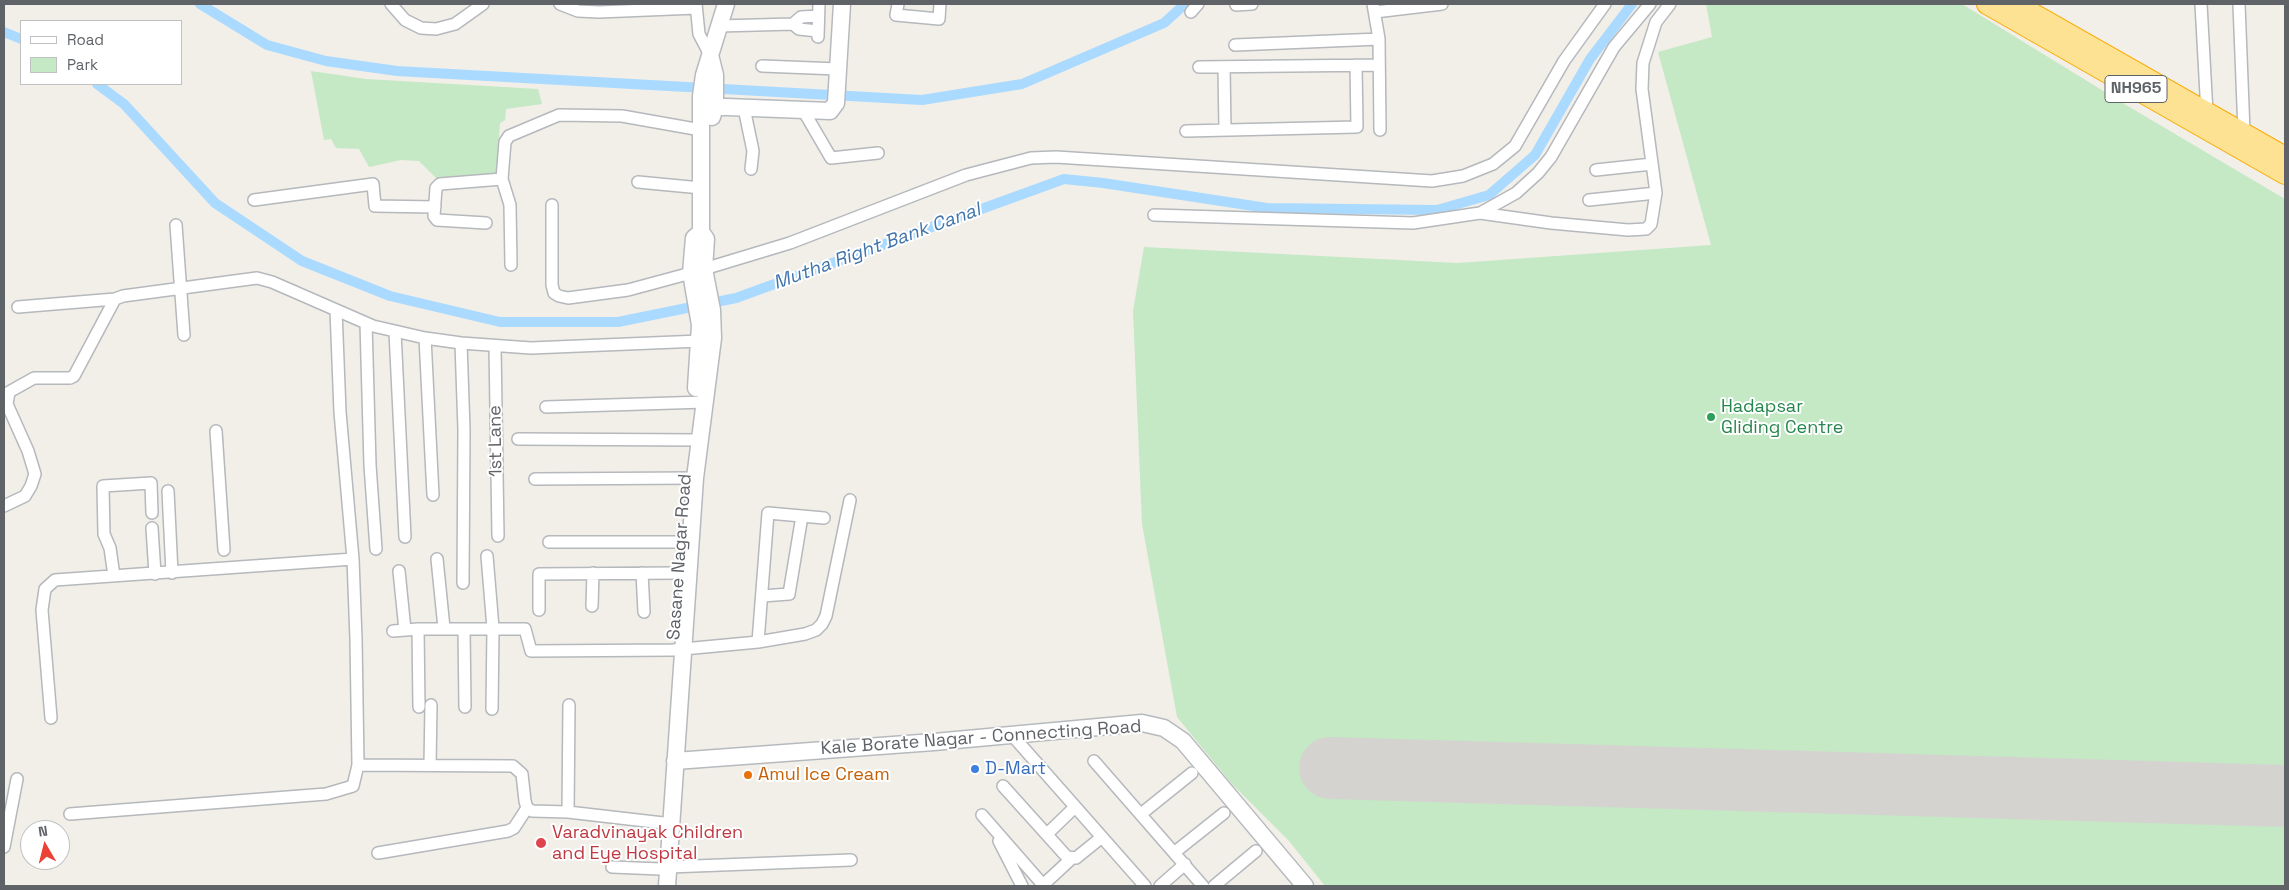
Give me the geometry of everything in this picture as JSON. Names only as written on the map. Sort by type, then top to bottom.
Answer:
[{"type":"highway","name":"NH965","points":[[1987,4],[2241,139],[2285,157]]},
{"type":"highway","name":"NH965","points":[[2016,4],[2207,112],[2285,174]]},
{"type":"street","points":[[391,4],[405,20],[421,28],[436,30],[455,24],[483,4]]},
{"type":"street","points":[[560,4],[578,11],[631,7],[696,6],[700,34],[710,55]]},
{"type":"street","name":"Sasane Nagar Road","points":[[659,886],[664,868],[675,761],[681,542],[699,402],[713,338],[705,313],[698,278],[706,239],[701,232],[701,130],[708,101],[710,55],[726,4]]},
{"type":"street","points":[[719,26],[793,24],[800,29],[820,26],[819,4]]},
{"type":"street","points":[[708,101],[744,108],[830,111],[836,103],[842,4]]},
{"type":"street","points":[[898,4],[896,15],[939,19],[940,4]]},
{"type":"street","points":[[1236,5],[1252,4]]},
{"type":"street","points":[[1380,130],[1379,39],[1374,8],[1442,4]]},
{"type":"street","points":[[552,205],[552,285],[554,293],[568,298],[698,278],[966,175],[1031,158],[1056,157],[1432,182],[1463,176],[1493,164],[1515,146],[1564,61],[1605,4]]},
{"type":"street","points":[[1480,213],[1516,192],[1538,173],[1551,158],[1614,47],[1650,4]]},
{"type":"street","points":[[1154,215],[1413,223],[1480,213],[1551,223],[1628,230],[1646,229],[1651,224],[1654,215],[1656,192],[1642,90],[1643,63],[1656,22],[1670,4]]},
{"type":"street","points":[[2201,4],[2207,112]]},
{"type":"street","points":[[2239,4],[2241,139]]},
{"type":"street","points":[[1235,44],[1379,39]]},
{"type":"street","points":[[1186,131],[1357,127],[1356,65]]},
{"type":"street","points":[[1199,67],[1379,65]]},
{"type":"street","points":[[762,66],[838,69]]},
{"type":"street","points":[[1224,67],[1225,130]]},
{"type":"street","points":[[744,108],[754,151],[751,169]]},
{"type":"street","points":[[803,110],[831,158],[878,153]]},
{"type":"street","points":[[511,265],[510,204],[502,179],[506,138],[559,115],[622,116],[701,130]]},
{"type":"street","points":[[1596,170],[1652,164]]},
{"type":"street","points":[[486,224],[437,220],[434,216],[436,188],[438,185],[502,179]]},
{"type":"street","points":[[638,182],[701,188]]},
{"type":"street","points":[[254,200],[373,184],[375,206],[434,207]]},
{"type":"street","points":[[1589,200],[1656,192]]},
{"type":"street","points":[[176,225],[179,288],[184,335]]},
{"type":"street","points":[[18,307],[115,299],[123,296],[258,278],[272,282],[366,323],[424,338],[495,346],[566,348],[700,341]]},
{"type":"street","points":[[4,506],[25,496],[35,474],[28,451],[6,404],[9,392],[34,378],[70,378],[74,376],[115,299]]},
{"type":"street","points":[[70,814],[326,794],[353,786],[358,765],[353,559],[340,412],[336,310]]},
{"type":"street","name":"Sasane Nagar Road","points":[[699,402],[700,341],[705,313]]},
{"type":"street","points":[[366,323],[370,465],[376,549]]},
{"type":"street","points":[[395,332],[405,537]]},
{"type":"street","points":[[424,338],[433,495]]},
{"type":"street","points":[[461,343],[464,430],[463,583]]},
{"type":"street","name":"1st Lane","points":[[495,346],[498,536]]},
{"type":"street","points":[[546,407],[699,402]]},
{"type":"street","points":[[216,431],[225,559]]},
{"type":"street","points":[[518,439],[694,440]]},
{"type":"street","points":[[535,479],[690,478]]},
{"type":"street","name":"Sasane Nagar Road","points":[[668,824],[690,478]]},
{"type":"street","points":[[114,576],[110,548],[104,528],[103,486],[151,483],[152,513]]},
{"type":"street","points":[[168,490],[172,573]]},
{"type":"street","points":[[392,631],[444,628],[524,629],[531,651],[678,650],[758,642],[805,634],[816,630],[822,624],[850,500]]},
{"type":"street","points":[[758,642],[768,513],[824,518]]},
{"type":"street","points":[[762,596],[789,594],[802,516]]},
{"type":"street","points":[[152,528],[155,574]]},
{"type":"street","points":[[549,542],[681,542]]},
{"type":"street","points":[[487,556],[493,628],[492,709]]},
{"type":"street","points":[[51,718],[42,610],[45,589],[55,580],[172,573],[225,559],[353,559]]},
{"type":"street","points":[[437,559],[444,628]]},
{"type":"street","points":[[400,571],[405,630]]},
{"type":"street","points":[[592,606],[593,573]]},
{"type":"street","points":[[642,573],[644,612]]},
{"type":"street","points":[[539,610],[538,574],[679,573]]},
{"type":"street","points":[[464,628],[465,707]]},
{"type":"street","points":[[418,629],[430,765]]},
{"type":"street","points":[[568,812],[569,705]]},
{"type":"street","name":"Kale Borate Nagar - Connecting Road","points":[[675,761],[1142,723],[1164,728],[1183,741],[1305,886]]},
{"type":"street","points":[[1012,735],[1145,886]]},
{"type":"street","points":[[1094,761],[1203,886]]},
{"type":"street","points":[[358,765],[514,766],[522,774],[527,808],[514,828],[508,831],[378,852]]},
{"type":"street","points":[[1141,814],[1192,773]]},
{"type":"street","points":[[4,848],[17,779]]},
{"type":"street","points":[[1003,786],[1067,857],[1071,859]]},
{"type":"street","points":[[1047,834],[1076,807]]},
{"type":"street","points":[[527,808],[532,811],[568,812],[668,824]]},
{"type":"street","points":[[1175,852],[1224,813]]},
{"type":"street","points":[[982,815],[1043,886],[1071,859],[1076,858],[1102,837]]},
{"type":"street","points":[[994,829],[1022,886]]},
{"type":"street","points":[[1214,886],[1256,851]]},
{"type":"street","points":[[612,867],[664,868],[850,860]]},
{"type":"street","points":[[1160,886],[1185,864]]},
{"type":"street","name":"Sasane Nagar Road","points":[[664,868],[667,886]]},
{"type":"green space","name":"Hadapsar Gliding Centre","points":[[1706,4],[1962,4],[2126,105],[2285,199],[2285,886],[1325,886],[1289,841],[1231,783],[1177,717],[1142,524],[1133,311],[1144,247],[1458,263],[1711,245],[1658,52],[1712,37]]},
{"type":"green space","points":[[311,71],[366,79],[538,89],[542,104],[506,109],[505,120],[500,123],[496,176],[438,180],[419,161],[401,160],[369,167],[359,149],[336,148],[331,139],[324,140]]},
{"type":"waterway","points":[[200,4],[267,45],[326,61],[397,71],[922,100],[1022,84],[1164,23],[1185,4]]},
{"type":"waterway","name":"Mutha Right Bank Canal","points":[[98,85],[124,104],[215,203],[302,261],[390,296],[500,322],[618,322],[736,298],[1064,179],[1103,183],[1267,208],[1437,210],[1489,195],[1535,155],[1590,59],[1632,4]]},
{"type":"waterway","name":"Mutha Right Bank Canal","points":[[4,32],[20,39]]},
{"type":"runway","points":[[1330,768],[2285,796]]},
{"type":"place","name":"Hadapsar Gliding Centre","points":[[1711,417]]},
{"type":"place","name":"D-Mart","points":[[975,769]]},
{"type":"place","name":"Amul Ice Cream","points":[[748,775]]},
{"type":"place","name":"Varadvinayak Children and Eye Hospital","points":[[541,843]]}]
